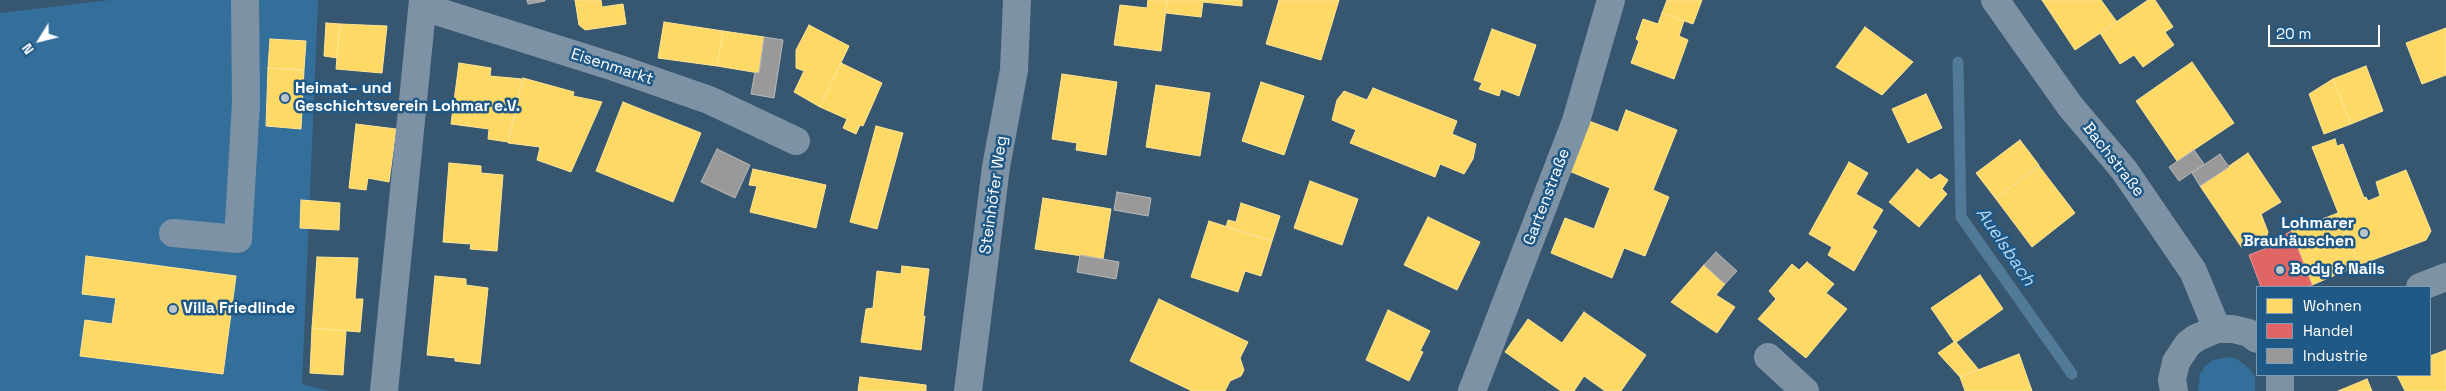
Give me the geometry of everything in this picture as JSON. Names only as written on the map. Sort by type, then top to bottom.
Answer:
[{"type":"main road","points":[[2174,391],[2172,380],[2176,362],[2188,344],[2196,338],[2217,329],[2233,329],[2256,338]]},
{"type":"main road","points":[[2280,376],[2280,391]]},
{"type":"street","points":[[174,233],[238,239],[246,104],[245,0]]},
{"type":"street","name":"Steinhöfer Weg","points":[[968,391],[996,167],[1014,70],[1017,0]]},
{"type":"street","name":"Gartenstraße","points":[[1472,391],[1576,121],[1611,0]]},
{"type":"street","name":"Bachstraße","points":[[1995,0],[2070,106],[2124,170],[2193,271],[2217,329]]},
{"type":"street","name":"Eisenmarkt","points":[[384,391],[423,3],[701,97],[796,142]]},
{"type":"street","points":[[1768,356],[1805,391]]},
{"type":"shaded area","points":[[110,0],[318,0],[302,384],[329,391],[0,391],[0,13]]},
{"type":"shaded area","points":[[2230,357],[2237,359],[2250,369],[2255,377],[2255,391],[2198,391],[2200,374],[2205,366],[2213,360]]},
{"type":"building: Wohnen","points":[[575,0],[601,0],[602,7],[623,4],[626,24],[585,30],[579,25]]},
{"type":"building: Wohnen","points":[[1148,0],[1167,0],[1161,51],[1114,45],[1120,5],[1147,8]]},
{"type":"building: Wohnen","points":[[1167,0],[1242,0],[1242,6],[1203,2],[1201,17],[1166,13]]},
{"type":"building: Wohnen","points":[[1279,0],[1339,0],[1321,60],[1266,44]]},
{"type":"building: Wohnen","points":[[1667,0],[1702,0],[1693,24],[1662,13]]},
{"type":"building: Wohnen","points":[[2042,0],[2101,0],[2117,22],[2075,50]]},
{"type":"building: Wohnen","points":[[2148,0],[2155,0],[2173,27],[2165,32],[2174,45],[2143,67],[2134,55],[2120,64],[2100,33]]},
{"type":"building: Wohnen","points":[[1662,13],[1684,21],[1679,36],[1688,40],[1674,79],[1631,63],[1639,41],[1636,39],[1643,19],[1658,24]]},
{"type":"building: Wohnen","points":[[664,22],[723,31],[717,66],[658,58]]},
{"type":"building: Wohnen","points":[[326,23],[340,24],[337,58],[324,56]]},
{"type":"building: Wohnen","points":[[340,24],[387,26],[382,73],[336,69]]},
{"type":"building: Wohnen","points":[[809,25],[849,46],[820,107],[794,92],[804,71],[796,68],[796,50]]},
{"type":"building: Wohnen","points":[[1865,27],[1913,62],[1882,95],[1836,67]]},
{"type":"building: Wohnen","points":[[2446,28],[2446,75],[2422,84],[2406,43]]},
{"type":"building: Wohnen","points":[[1492,29],[1536,45],[1519,96],[1501,89],[1499,96],[1479,89],[1482,83],[1474,80]]},
{"type":"building: Wohnen","points":[[723,31],[764,37],[759,73],[717,66]]},
{"type":"building: Wohnen","points":[[270,39],[306,41],[304,70],[268,68]]},
{"type":"building: Wohnen","points":[[2192,62],[2234,123],[2177,161],[2136,101]]},
{"type":"building: Wohnen","points":[[459,63],[491,68],[490,76],[522,79],[508,142],[488,139],[489,129],[451,124]]},
{"type":"building: Wohnen","points":[[841,63],[882,83],[863,126],[860,125],[856,134],[843,128],[847,119],[820,107]]},
{"type":"building: Wohnen","points":[[2366,66],[2383,111],[2351,124],[2333,79]]},
{"type":"building: Wohnen","name":"Heimat– und Geschichtsverein Lohmar e.V.","points":[[268,68],[304,70],[301,129],[266,126]]},
{"type":"building: Wohnen","points":[[1062,74],[1117,82],[1106,155],[1076,150],[1077,143],[1052,139]]},
{"type":"building: Wohnen","points":[[523,78],[574,92],[573,96],[602,102],[571,172],[537,160],[540,147],[508,143]]},
{"type":"building: Wohnen","points":[[2333,79],[2351,124],[2324,134],[2309,94]]},
{"type":"building: Wohnen","points":[[1261,82],[1304,96],[1284,155],[1242,141]]},
{"type":"building: Wohnen","points":[[1156,85],[1210,93],[1200,156],[1146,147]]},
{"type":"building: Wohnen","points":[[1373,88],[1457,121],[1452,134],[1476,144],[1473,159],[1464,174],[1440,164],[1435,177],[1350,143],[1356,130],[1332,120],[1337,100],[1344,91],[1367,100]]},
{"type":"building: Wohnen","points":[[1926,94],[1942,128],[1908,143],[1892,109]]},
{"type":"building: Wohnen","points":[[623,102],[701,133],[673,202],[596,171]]},
{"type":"building: Wohnen","points":[[1626,110],[1677,130],[1653,190],[1669,197],[1645,256],[1624,248],[1612,278],[1551,253],[1565,218],[1594,229],[1610,188],[1569,171],[1589,121],[1618,132]]},
{"type":"building: Wohnen","points":[[356,124],[396,129],[389,182],[368,178],[366,190],[349,188]]},
{"type":"building: Wohnen","points":[[876,126],[903,133],[877,229],[850,222]]},
{"type":"building: Wohnen","points":[[2335,139],[2337,146],[2343,144],[2364,198],[2366,197],[2368,201],[2380,196],[2376,182],[2406,170],[2431,231],[2426,240],[2359,265],[2312,147]]},
{"type":"building: Wohnen","points":[[2020,140],[2039,165],[1996,199],[1976,173]]},
{"type":"building: Wohnen","points":[[2248,153],[2281,202],[2261,214],[2268,232],[2266,238],[2242,248],[2200,186]]},
{"type":"building: Wohnen","points":[[1849,162],[1868,173],[1856,194],[1883,210],[1872,228],[1877,231],[1854,271],[1828,255],[1832,247],[1809,234]]},
{"type":"building: Wohnen","points":[[449,163],[481,166],[481,173],[503,175],[497,251],[470,249],[471,244],[443,242]]},
{"type":"building: Wohnen","points":[[2039,166],[2075,213],[2032,247],[1996,199]]},
{"type":"building: Wohnen","points":[[753,169],[826,185],[816,228],[750,212],[757,186],[749,185]]},
{"type":"building: Wohnen","points":[[1917,169],[1931,180],[1940,174],[1948,180],[1942,189],[1947,194],[1919,227],[1889,202]]},
{"type":"building: Wohnen","points":[[1310,181],[1358,199],[1342,245],[1294,228]]},
{"type":"building: Wohnen","points":[[1043,198],[1111,209],[1103,259],[1035,249]]},
{"type":"building: Wohnen","points":[[301,200],[340,203],[339,230],[300,228]]},
{"type":"building: Wohnen","points":[[1241,203],[1280,216],[1272,241],[1226,227],[1228,220],[1236,222]]},
{"type":"building: Wohnen","points":[[2338,213],[2359,265],[2312,285],[2291,231]]},
{"type":"building: Wohnen","points":[[1428,217],[1480,242],[1457,290],[1404,265]]},
{"type":"building: Wohnen","points":[[1209,221],[1272,241],[1261,276],[1245,271],[1238,292],[1191,277]]},
{"type":"building: Wohnen","name":"Villa Friedlinde","points":[[86,256],[236,276],[223,374],[80,356],[85,320],[112,324],[116,298],[82,294]]},
{"type":"building: Wohnen","points":[[317,257],[358,258],[355,299],[363,299],[360,332],[312,328]]},
{"type":"building: Wohnen","points":[[1807,262],[1834,284],[1826,293],[1847,309],[1806,358],[1758,319],[1776,299],[1769,291],[1792,264],[1799,270]]},
{"type":"building: Wohnen","points":[[1704,265],[1725,284],[1716,295],[1735,307],[1717,333],[1671,302]]},
{"type":"building: Wohnen","points":[[902,266],[929,269],[921,350],[861,342],[866,309],[873,308],[877,271],[901,274]]},
{"type":"building: Wohnen","points":[[1980,275],[2003,309],[1955,343],[1931,308]]},
{"type":"building: Wohnen","points":[[435,276],[466,279],[466,285],[488,288],[480,364],[455,361],[455,358],[427,355]]},
{"type":"building: Wohnen","points":[[1159,299],[1248,342],[1240,358],[1244,370],[1241,376],[1230,381],[1225,391],[1192,391],[1130,361]]},
{"type":"building: Wohnen","points":[[1388,310],[1430,331],[1420,351],[1423,352],[1409,381],[1366,360]]},
{"type":"building: Wohnen","points":[[1584,312],[1646,355],[1621,391],[1605,391],[1584,376],[1574,391],[1561,391],[1505,352],[1528,319],[1562,343]]},
{"type":"building: Wohnen","points":[[312,328],[346,331],[343,375],[310,373]]},
{"type":"building: Wohnen","points":[[1954,342],[1979,370],[1960,377],[1938,353]]},
{"type":"building: Wohnen","points":[[2446,350],[2446,391],[2405,391],[2398,376],[2431,376],[2431,356]]},
{"type":"building: Wohnen","points":[[2019,354],[2032,391],[1965,391],[1960,377]]},
{"type":"building: Wohnen","points":[[860,377],[926,385],[926,391],[858,391]]},
{"type":"building: Wohnen","points":[[2367,379],[2372,391],[2338,391]]},
{"type":"building: Handel","name":"Body & Nails","points":[[2291,231],[2312,285],[2261,286],[2249,255],[2288,240],[2286,234]]},
{"type":"building: Industrie","points":[[527,0],[545,0],[545,1],[528,4]]},
{"type":"building: Industrie","points":[[764,37],[783,40],[774,98],[751,94],[755,72],[759,73]]},
{"type":"building: Industrie","points":[[717,149],[750,165],[735,198],[701,182]]},
{"type":"building: Industrie","points":[[2194,150],[2204,164],[2179,181],[2169,167]]},
{"type":"building: Industrie","points":[[2220,154],[2229,167],[2200,186],[2192,173]]},
{"type":"building: Industrie","points":[[1117,192],[1151,198],[1148,216],[1114,210]]},
{"type":"building: Industrie","points":[[1716,252],[1737,271],[1725,284],[1704,265]]},
{"type":"building: Industrie","points":[[1080,255],[1119,262],[1116,279],[1077,272]]},
{"type":"waterway","name":"Auelsbach","points":[[1958,62],[1961,217],[2072,374]]},
{"type":"place","name":"Heimat– und Geschichtsverein Lohmar e.V.","points":[[285,98]]},
{"type":"place","name":"Lohmarer Brauhäuschen","points":[[2364,233]]},
{"type":"place","name":"Body & Nails","points":[[2280,270]]},
{"type":"place","name":"Villa Friedlinde","points":[[173,309]]}]
